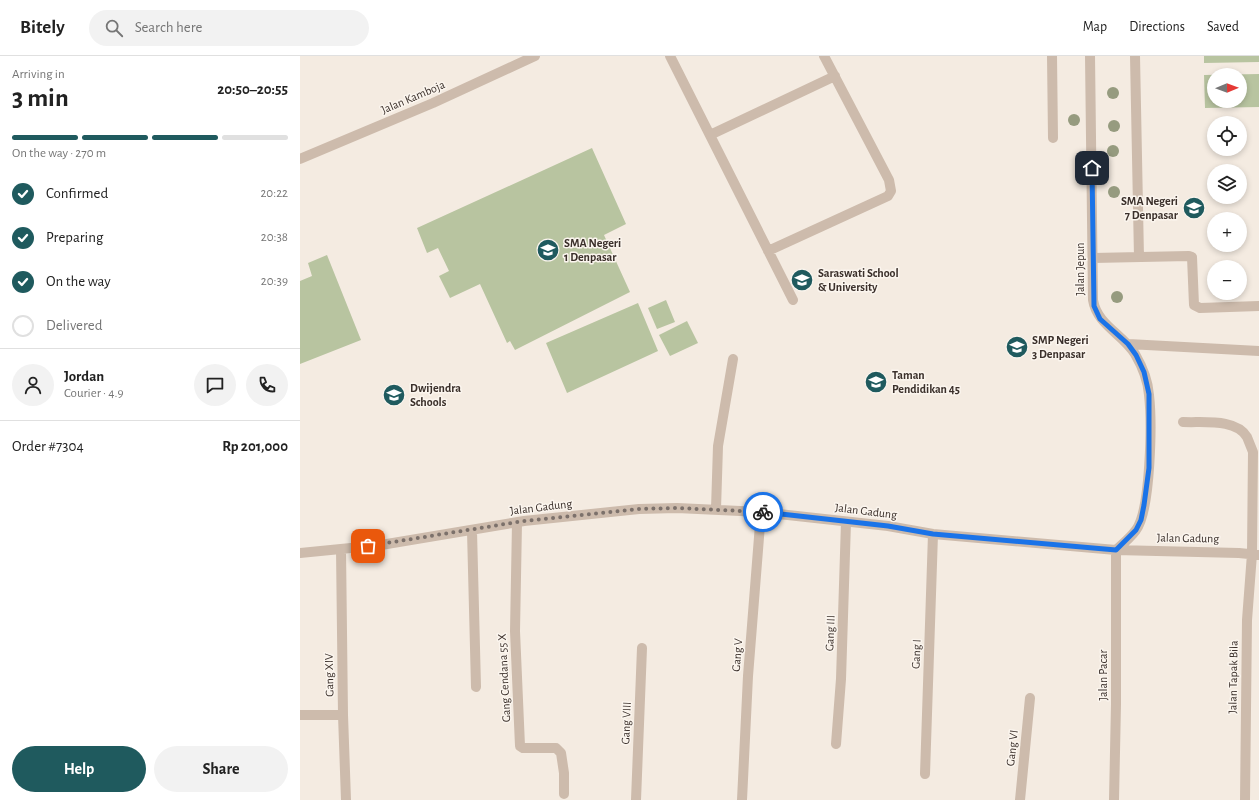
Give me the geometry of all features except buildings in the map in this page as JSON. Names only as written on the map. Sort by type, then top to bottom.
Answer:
[{"type":"street","name":"Jalan Kamboja","points":[[300,159],[433,103],[517,60],[535,56]]},
{"type":"street","points":[[670,56],[793,300]]},
{"type":"street","points":[[768,251],[888,196],[891,190],[889,180],[824,56]]},
{"type":"street","points":[[1052,56],[1053,138]]},
{"type":"street","name":"Jalan Jepun","points":[[1090,56],[1094,306],[1100,319],[1128,344],[1136,355],[1144,372],[1149,394],[1149,468],[1141,520],[1136,530],[1116,550]]},
{"type":"street","points":[[1135,56],[1139,257]]},
{"type":"street","points":[[710,135],[834,76]]},
{"type":"street","points":[[1093,258],[1186,255],[1192,257],[1194,305],[1196,307],[1259,306]]},
{"type":"street","points":[[1128,344],[1259,351]]},
{"type":"street","points":[[716,510],[718,446],[733,359]]},
{"type":"street","name":"Jalan Tapak Bila","points":[[1183,422],[1229,424],[1238,428],[1247,437],[1252,452],[1255,554],[1247,620],[1245,800]]},
{"type":"street","name":"Jalan Gadung","points":[[300,553],[381,545],[472,531],[524,521],[639,509],[677,508],[761,512],[888,526],[933,534],[1116,550],[1255,554]]},
{"type":"street","name":"Gang V","points":[[742,800],[749,668],[761,512]]},
{"type":"street","name":"Gang III","points":[[836,744],[841,679],[846,522]]},
{"type":"street","name":"Gang Cendana 55 X","points":[[517,523],[515,631],[520,746],[523,748],[556,748],[560,750],[562,753],[564,773],[564,794]]},
{"type":"street","points":[[472,531],[476,687]]},
{"type":"street","name":"Gang I","points":[[925,774],[933,534]]},
{"type":"street","name":"Gang XIV","points":[[341,549],[343,715],[346,800]]},
{"type":"street","name":"Jalan Pacar","points":[[1114,800],[1116,704],[1116,550]]},
{"type":"street","name":"Gang VIII","points":[[636,800],[642,648]]},
{"type":"street","name":"Gang VI","points":[[1020,800],[1030,698]]},
{"type":"street","points":[[300,715],[343,715]]},
{"type":"green space","points":[[1204,56],[1259,56],[1259,62],[1204,63]]},
{"type":"green space","points":[[1247,74],[1259,74],[1259,107],[1247,107]]},
{"type":"green space","points":[[1204,75],[1207,75],[1207,108],[1205,108]]},
{"type":"green space","points":[[592,148],[626,224],[604,235],[630,292],[515,350],[510,341],[507,343],[480,284],[450,298],[439,276],[449,271],[438,248],[427,253],[417,228]]},
{"type":"green space","points":[[327,255],[361,340],[300,364],[300,281],[312,276],[308,263]]},
{"type":"green space","points":[[666,300],[675,322],[657,329],[648,308]]},
{"type":"green space","points":[[638,303],[658,351],[567,393],[546,343]]},
{"type":"green space","points":[[687,321],[698,343],[670,356],[659,335]]},
{"type":"way so far","points":[[368,546],[524,521],[639,509],[677,508],[763,512]]},
{"type":"place","name":"SMA Negeri 7 Denpasar","points":[[1194,208]]},
{"type":"place","name":"SMA Negeri 1 Denpasar","points":[[548,250]]},
{"type":"place","name":"Saraswati School & University","points":[[802,280]]},
{"type":"place","name":"SMP Negeri 3 Denpasar","points":[[1017,347]]},
{"type":"place","name":"Taman Pendidikan 45","points":[[876,382]]},
{"type":"place","name":"Dwijendra Schools","points":[[394,395]]},
{"type":"route","points":[[763,512],[888,526],[933,534],[1116,550],[1136,530],[1141,520],[1149,468],[1149,394],[1144,372],[1136,355],[1128,344],[1100,319],[1094,306],[1092,168]]}]
